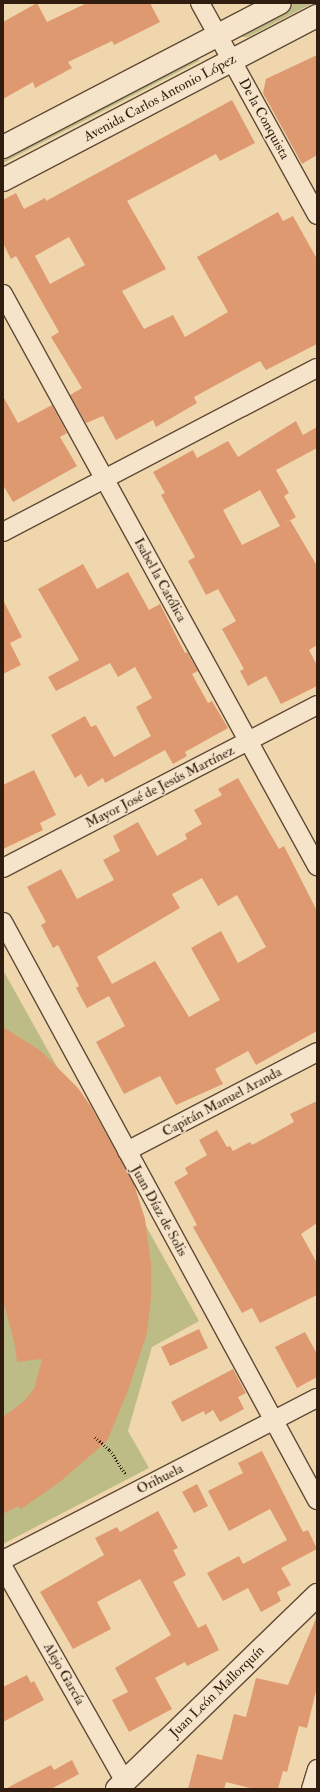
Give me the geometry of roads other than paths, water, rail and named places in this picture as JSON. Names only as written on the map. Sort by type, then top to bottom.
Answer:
[{"type":"main road","name":"Avenida Carlos Antonio López","points":[[3,147],[280,3]]},
{"type":"main road","name":"Avenida Carlos Antonio López","points":[[3,180],[317,16]]},
{"type":"main road","name":"Juan León Mallorquín","points":[[121,1786],[317,1595]]},
{"type":"street","name":"De la Conquista","points":[[200,3],[317,214]]},
{"type":"street","name":"Isabel la Católica","points":[[3,294],[317,866]]},
{"type":"street","points":[[3,532],[317,368]]},
{"type":"street","name":"Mayor José de Jesús Martínez","points":[[3,868],[317,705]]},
{"type":"street","name":"Juan Díaz de Solis","points":[[3,922],[317,1500]]},
{"type":"street","name":"Capitán Manuel Aranda","points":[[127,1152],[317,1052]]},
{"type":"street","name":"Orihuela","points":[[3,1560],[317,1398]]},
{"type":"street","name":"Alejo García","points":[[3,1566],[121,1786]]},
{"type":"street","points":[[311,1789],[317,1769]]}]
